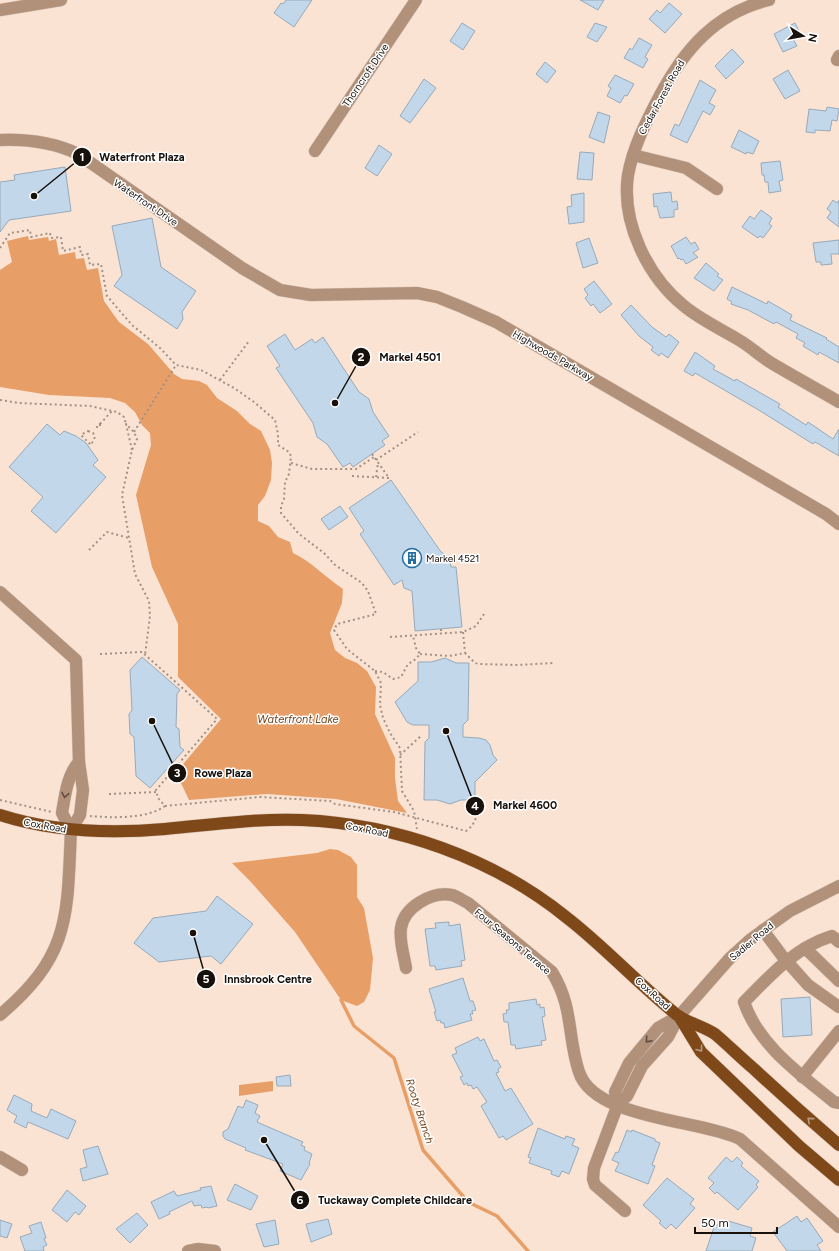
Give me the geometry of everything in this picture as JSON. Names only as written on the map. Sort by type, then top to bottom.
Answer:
[{"type":"main road","name":"Cox Road","points":[[0,815],[71,830],[127,832],[250,820],[303,820],[353,825],[419,840],[473,860],[555,908],[594,940],[679,1016],[714,1034],[839,1145]]},
{"type":"main road","name":"Cox Road","points":[[679,1016],[701,1052],[793,1140],[839,1180]]},
{"type":"street","points":[[0,10],[61,0]]},
{"type":"street","name":"Thorncroft Drive","points":[[315,151],[416,0]]},
{"type":"street","name":"Cedar Forest Road","points":[[768,0],[751,5],[710,28],[682,58],[641,131],[633,155],[628,176],[628,195],[634,231],[645,258],[660,281],[686,307],[740,340],[772,363],[839,402]]},
{"type":"street","name":"Waterfront Drive","points":[[0,140],[18,139],[61,146],[78,154],[242,268]]},
{"type":"street","points":[[633,155],[686,168],[717,189]]},
{"type":"street","name":"Highwoods Parkway","points":[[242,268],[280,290],[298,294],[417,292],[437,297],[462,307],[502,326],[819,510],[839,524]]},
{"type":"street","points":[[0,592],[76,660],[79,762],[83,790],[80,815],[71,830],[66,913],[63,928],[53,955],[32,986],[0,1015]]},
{"type":"street","points":[[71,830],[62,813],[67,786],[73,768],[79,762]]},
{"type":"street","name":"Sadler Road","points":[[679,1016],[730,958],[763,930],[790,911],[839,886]]},
{"type":"street","name":"Four Seasons Terrace","points":[[406,968],[400,934],[404,918],[409,910],[433,897],[444,895],[453,895],[468,903],[552,972],[560,986],[569,1014],[579,1073],[586,1085],[595,1095],[657,1118],[720,1131],[740,1139],[839,1227]]},
{"type":"street","points":[[763,930],[808,985],[839,1007]]},
{"type":"street","points":[[839,942],[832,936],[817,941],[805,948],[786,960],[744,1002],[748,1013],[764,1039],[802,1077],[834,1102],[839,1103]]},
{"type":"street","points":[[805,948],[839,981]]},
{"type":"street","points":[[625,1211],[595,1185],[593,1179],[594,1168],[618,1104],[615,1092],[629,1063],[658,1028],[679,1016]]},
{"type":"street","points":[[802,1077],[839,1031]]},
{"type":"street","points":[[0,1157],[22,1170]]},
{"type":"street","points":[[188,1251],[198,1249],[216,1251]]},
{"type":"path","points":[[0,248],[10,233],[30,230],[31,236],[50,233],[51,238],[61,237],[63,251],[80,247],[81,255],[88,254],[90,265],[101,264],[107,296],[110,301],[132,325],[160,348],[176,365],[201,370],[220,380],[254,402],[275,420],[278,434],[278,445],[289,452],[291,456],[291,463],[285,482],[284,499],[280,506],[282,513],[299,534],[368,591],[376,614],[337,624],[334,630],[347,649],[375,672],[381,683],[380,705],[383,718],[390,733],[400,748],[402,792],[414,811],[419,840]]},
{"type":"path","points":[[220,380],[249,341]]},
{"type":"path","points":[[134,432],[176,365]]},
{"type":"path","points":[[0,400],[19,403],[90,406],[112,410],[124,417],[132,450]]},
{"type":"path","points":[[93,433],[100,427],[100,424],[112,410]]},
{"type":"path","points":[[126,424],[134,432],[137,439],[132,450],[122,495],[135,574],[149,601],[150,616],[145,655]]},
{"type":"path","points":[[88,431],[93,433],[95,440],[91,445],[81,435],[88,431]]},
{"type":"path","points":[[377,461],[418,432]]},
{"type":"path","points":[[352,476],[389,478],[372,454]]},
{"type":"path","points":[[291,463],[312,469],[356,469],[374,457]]},
{"type":"path","points":[[376,477],[377,461]]},
{"type":"path","points":[[89,550],[107,532],[129,538]]},
{"type":"path","points":[[390,637],[463,632],[476,626],[484,614]]},
{"type":"path","points":[[441,629],[441,634]]},
{"type":"path","points":[[463,632],[465,653],[475,663],[517,665],[553,663]]},
{"type":"path","points":[[413,636],[416,648],[420,654]]},
{"type":"path","points":[[100,654],[142,652],[217,719],[157,792],[110,794]]},
{"type":"path","points":[[420,654],[450,656],[465,653]]},
{"type":"path","points":[[375,672],[383,672],[397,679],[401,677],[408,664],[416,659],[420,654]]},
{"type":"path","points":[[400,754],[422,735]]},
{"type":"path","points":[[157,792],[158,798],[165,806],[260,797],[330,801],[335,804],[375,808],[466,831],[472,826],[482,806]]},
{"type":"water","name":"Waterfront Lake","points":[[28,236],[29,240],[48,237],[49,241],[56,239],[59,255],[75,252],[76,259],[84,258],[87,270],[98,268],[104,301],[119,322],[148,344],[174,374],[182,379],[199,381],[207,385],[217,398],[237,411],[250,424],[261,431],[270,450],[272,463],[271,480],[265,496],[258,505],[258,521],[269,526],[278,537],[290,542],[293,553],[306,560],[343,589],[342,603],[330,633],[335,650],[345,658],[357,663],[367,671],[376,687],[375,714],[395,758],[395,778],[398,801],[407,813],[336,799],[267,794],[189,800],[180,781],[179,769],[221,719],[178,677],[178,624],[152,567],[136,495],[151,445],[150,433],[142,425],[135,412],[125,403],[110,398],[49,395],[0,387],[0,270],[12,262],[7,241]]},
{"type":"water","points":[[330,849],[338,850],[351,857],[357,865],[357,897],[364,908],[373,958],[370,990],[364,1002],[357,1006],[341,1000],[295,932],[232,863],[317,853]]},
{"type":"water","points":[[273,1081],[273,1091],[239,1096],[239,1085]]},
{"type":"building","points":[[286,0],[312,0],[294,27],[274,13],[281,3],[283,4]]},
{"type":"building","points":[[580,0],[604,0],[598,10]]},
{"type":"building","points":[[669,3],[682,14],[665,33],[649,19],[657,10],[660,13]]},
{"type":"building","points":[[462,23],[475,31],[463,50],[450,41]]},
{"type":"building","points":[[595,23],[607,27],[597,42],[587,37]]},
{"type":"building","points":[[795,23],[800,33],[792,37],[797,46],[783,52],[774,34]]},
{"type":"building","points":[[639,38],[652,45],[645,57],[648,59],[643,68],[624,58],[630,48],[632,50]]},
{"type":"building","points":[[732,49],[744,62],[726,79],[715,66]]},
{"type":"building","points":[[545,62],[556,71],[547,83],[536,74]]},
{"type":"building","points":[[788,70],[800,91],[785,99],[773,79]]},
{"type":"building","points":[[615,75],[634,84],[627,96],[625,95],[620,103],[607,96],[611,88],[608,86]]},
{"type":"building","points":[[424,79],[436,88],[410,123],[400,116]]},
{"type":"building","points":[[700,80],[716,90],[709,103],[715,106],[710,115],[703,111],[687,143],[670,135],[675,124],[679,126]]},
{"type":"building","points":[[827,107],[839,109],[837,121],[832,120],[830,131],[815,130],[815,133],[806,132],[809,109],[826,111]]},
{"type":"building","points":[[598,112],[610,116],[604,143],[589,137]]},
{"type":"building","points":[[739,130],[759,141],[753,154],[747,152],[746,154],[731,147]]},
{"type":"building","points":[[379,145],[392,154],[377,176],[365,168]]},
{"type":"building","points":[[580,152],[594,153],[592,180],[577,179]]},
{"type":"building","points":[[780,161],[783,180],[779,181],[781,191],[769,193],[768,182],[765,182],[764,175],[762,175],[761,163]]},
{"type":"building","points":[[65,167],[71,211],[9,220],[0,232],[0,182],[15,180],[14,175]]},
{"type":"building","points":[[671,192],[672,202],[677,201],[678,209],[674,210],[674,217],[660,218],[657,206],[654,207],[653,194]]},
{"type":"building","points":[[584,193],[584,222],[569,224],[567,207],[572,206],[571,195]]},
{"type":"building","points":[[833,200],[837,203],[839,200],[839,227],[827,218],[831,212],[827,209]]},
{"type":"building","points":[[761,210],[772,218],[769,224],[772,226],[763,238],[760,236],[758,238],[742,227],[750,216],[754,219]]},
{"type":"building","points":[[152,218],[161,267],[196,291],[182,312],[183,319],[177,329],[114,286],[122,275],[112,226]]},
{"type":"building","points":[[686,237],[691,244],[695,242],[699,249],[693,253],[698,257],[686,264],[683,259],[678,259],[671,246]]},
{"type":"building","points":[[589,238],[598,263],[583,268],[576,243]]},
{"type":"building","points":[[839,240],[839,254],[831,254],[832,264],[821,265],[821,262],[816,262],[813,243]]},
{"type":"building","points":[[706,263],[719,274],[717,276],[723,280],[714,291],[694,278]]},
{"type":"building","points":[[594,281],[612,304],[600,313],[593,304],[591,306],[585,298],[588,295],[584,289]]},
{"type":"building","points":[[732,287],[767,304],[768,301],[792,315],[790,320],[827,338],[826,339],[839,347],[839,363],[819,352],[818,355],[803,346],[805,343],[796,338],[798,334],[776,322],[774,324],[748,310],[731,304],[732,302],[727,299]]},
{"type":"building","points":[[631,305],[652,327],[666,337],[669,334],[679,342],[668,358],[661,353],[659,356],[651,350],[653,347],[639,336],[621,315]]},
{"type":"building","points":[[285,334],[295,350],[312,339],[315,343],[323,337],[359,392],[369,399],[373,412],[389,436],[382,441],[385,445],[353,467],[350,463],[343,467],[327,444],[317,437],[313,423],[276,368],[280,366],[267,346]]},
{"type":"building","points":[[695,352],[715,366],[713,369],[735,381],[736,379],[780,404],[778,407],[806,425],[808,422],[833,439],[839,429],[839,456],[815,442],[813,444],[695,373],[693,376],[684,371]]},
{"type":"building","points":[[47,424],[60,435],[64,431],[76,436],[86,443],[98,460],[93,465],[106,477],[56,533],[31,511],[43,497],[9,467]]},
{"type":"building","name":"Markel 4521","points":[[391,480],[441,552],[446,555],[450,561],[451,567],[456,567],[462,627],[415,631],[412,591],[404,588],[402,580],[394,585],[360,534],[364,531],[349,508]]},
{"type":"building","points":[[340,506],[348,517],[329,530],[321,519]]},
{"type":"building","points":[[142,657],[180,690],[177,694],[176,727],[179,729],[180,747],[184,750],[150,788],[136,776],[134,737],[130,734],[129,714],[132,710],[130,670]]},
{"type":"building","points":[[445,658],[456,663],[469,663],[468,720],[463,725],[463,737],[486,740],[497,760],[475,782],[475,800],[461,800],[450,804],[437,800],[424,800],[425,742],[429,738],[429,725],[413,725],[407,722],[395,702],[418,681],[418,662],[431,662]]},
{"type":"building","points":[[217,896],[253,924],[221,964],[211,956],[159,962],[134,943],[153,918],[206,911]]},
{"type":"building","points":[[449,922],[449,926],[460,924],[465,960],[461,961],[462,966],[436,970],[435,966],[430,966],[425,929],[436,928],[435,923]]},
{"type":"building","points":[[463,978],[470,1001],[473,1001],[476,1010],[472,1011],[473,1014],[470,1014],[472,1020],[445,1028],[444,1023],[441,1023],[440,1020],[437,1021],[434,1012],[436,1012],[429,989]]},
{"type":"building","points":[[810,997],[812,1035],[783,1037],[781,999]]},
{"type":"building","points":[[536,999],[537,1005],[540,1004],[540,1008],[544,1007],[545,1016],[542,1017],[546,1040],[541,1041],[542,1045],[516,1049],[515,1045],[511,1045],[508,1022],[504,1022],[503,1014],[507,1013],[506,1010],[509,1010],[509,1003]]},
{"type":"building","points":[[478,1037],[480,1041],[484,1039],[494,1061],[497,1060],[501,1067],[498,1069],[499,1072],[496,1073],[505,1091],[511,1088],[533,1124],[506,1140],[503,1136],[499,1138],[481,1106],[487,1102],[477,1087],[473,1089],[471,1085],[468,1086],[467,1083],[464,1085],[460,1077],[463,1076],[452,1055],[457,1053],[455,1048]]},
{"type":"building","points":[[290,1075],[291,1086],[277,1086],[276,1077]]},
{"type":"building","points":[[14,1095],[32,1104],[31,1111],[47,1118],[51,1109],[76,1121],[68,1139],[28,1122],[26,1128],[14,1122],[17,1116],[7,1110]]},
{"type":"building","points":[[246,1100],[258,1105],[255,1113],[260,1116],[257,1122],[303,1142],[301,1145],[305,1147],[304,1150],[312,1154],[310,1164],[301,1180],[280,1171],[283,1164],[245,1150],[246,1148],[225,1139],[223,1132],[228,1129],[238,1106],[243,1108]]},
{"type":"building","points":[[538,1128],[565,1139],[566,1136],[575,1139],[572,1145],[579,1148],[569,1174],[562,1171],[559,1177],[551,1174],[552,1171],[529,1163],[531,1158],[528,1157]]},
{"type":"building","points":[[627,1130],[631,1132],[632,1130],[655,1139],[655,1141],[660,1143],[652,1165],[655,1166],[648,1184],[615,1171],[619,1163],[612,1160],[616,1152],[618,1153]]},
{"type":"building","points":[[98,1146],[108,1174],[83,1181],[80,1169],[87,1167],[83,1150]]},
{"type":"building","points":[[726,1157],[732,1162],[737,1157],[743,1163],[741,1166],[759,1181],[756,1185],[758,1187],[738,1210],[717,1192],[715,1194],[709,1188],[714,1183],[708,1178]]},
{"type":"building","points":[[667,1178],[694,1199],[690,1204],[695,1208],[676,1229],[671,1224],[666,1229],[659,1223],[661,1221],[643,1205]]},
{"type":"building","points":[[235,1184],[258,1196],[251,1210],[227,1200]]},
{"type":"building","points":[[211,1186],[217,1206],[202,1208],[201,1205],[194,1206],[192,1201],[169,1212],[170,1214],[159,1219],[151,1202],[174,1191],[177,1196]]},
{"type":"building","points":[[67,1190],[86,1206],[79,1215],[75,1212],[67,1222],[52,1210]]},
{"type":"building","points":[[137,1213],[148,1225],[130,1243],[116,1229]]},
{"type":"building","points":[[797,1216],[801,1222],[807,1218],[823,1241],[817,1245],[821,1251],[787,1251],[773,1232]]},
{"type":"building","points":[[328,1219],[332,1234],[311,1242],[306,1224]]},
{"type":"building","points":[[0,1220],[12,1224],[7,1238],[0,1236]]},
{"type":"building","points":[[275,1220],[279,1244],[264,1247],[256,1224]]},
{"type":"building","points":[[725,1220],[752,1228],[750,1236],[756,1238],[752,1251],[706,1251],[715,1224],[722,1227]]},
{"type":"building","points":[[41,1222],[46,1238],[44,1239],[47,1245],[43,1247],[44,1251],[25,1251],[20,1237],[32,1233],[29,1226]]},
{"type":"waterway","name":"Rooty Branch","points":[[341,1000],[354,1026],[394,1058],[423,1150],[468,1202],[497,1216],[528,1251]]},
{"type":"place","name":"Waterfront Plaza","points":[[34,196]]},
{"type":"place","name":"Markel 4501","points":[[335,403]]},
{"type":"place","name":"Markel 4521","points":[[412,558]]},
{"type":"place","name":"Rowe Plaza","points":[[152,721]]},
{"type":"place","name":"Markel 4600","points":[[446,731]]},
{"type":"place","name":"Innsbrook Centre","points":[[193,933]]},
{"type":"place","name":"Tuckaway Complete Childcare","points":[[264,1140]]}]
